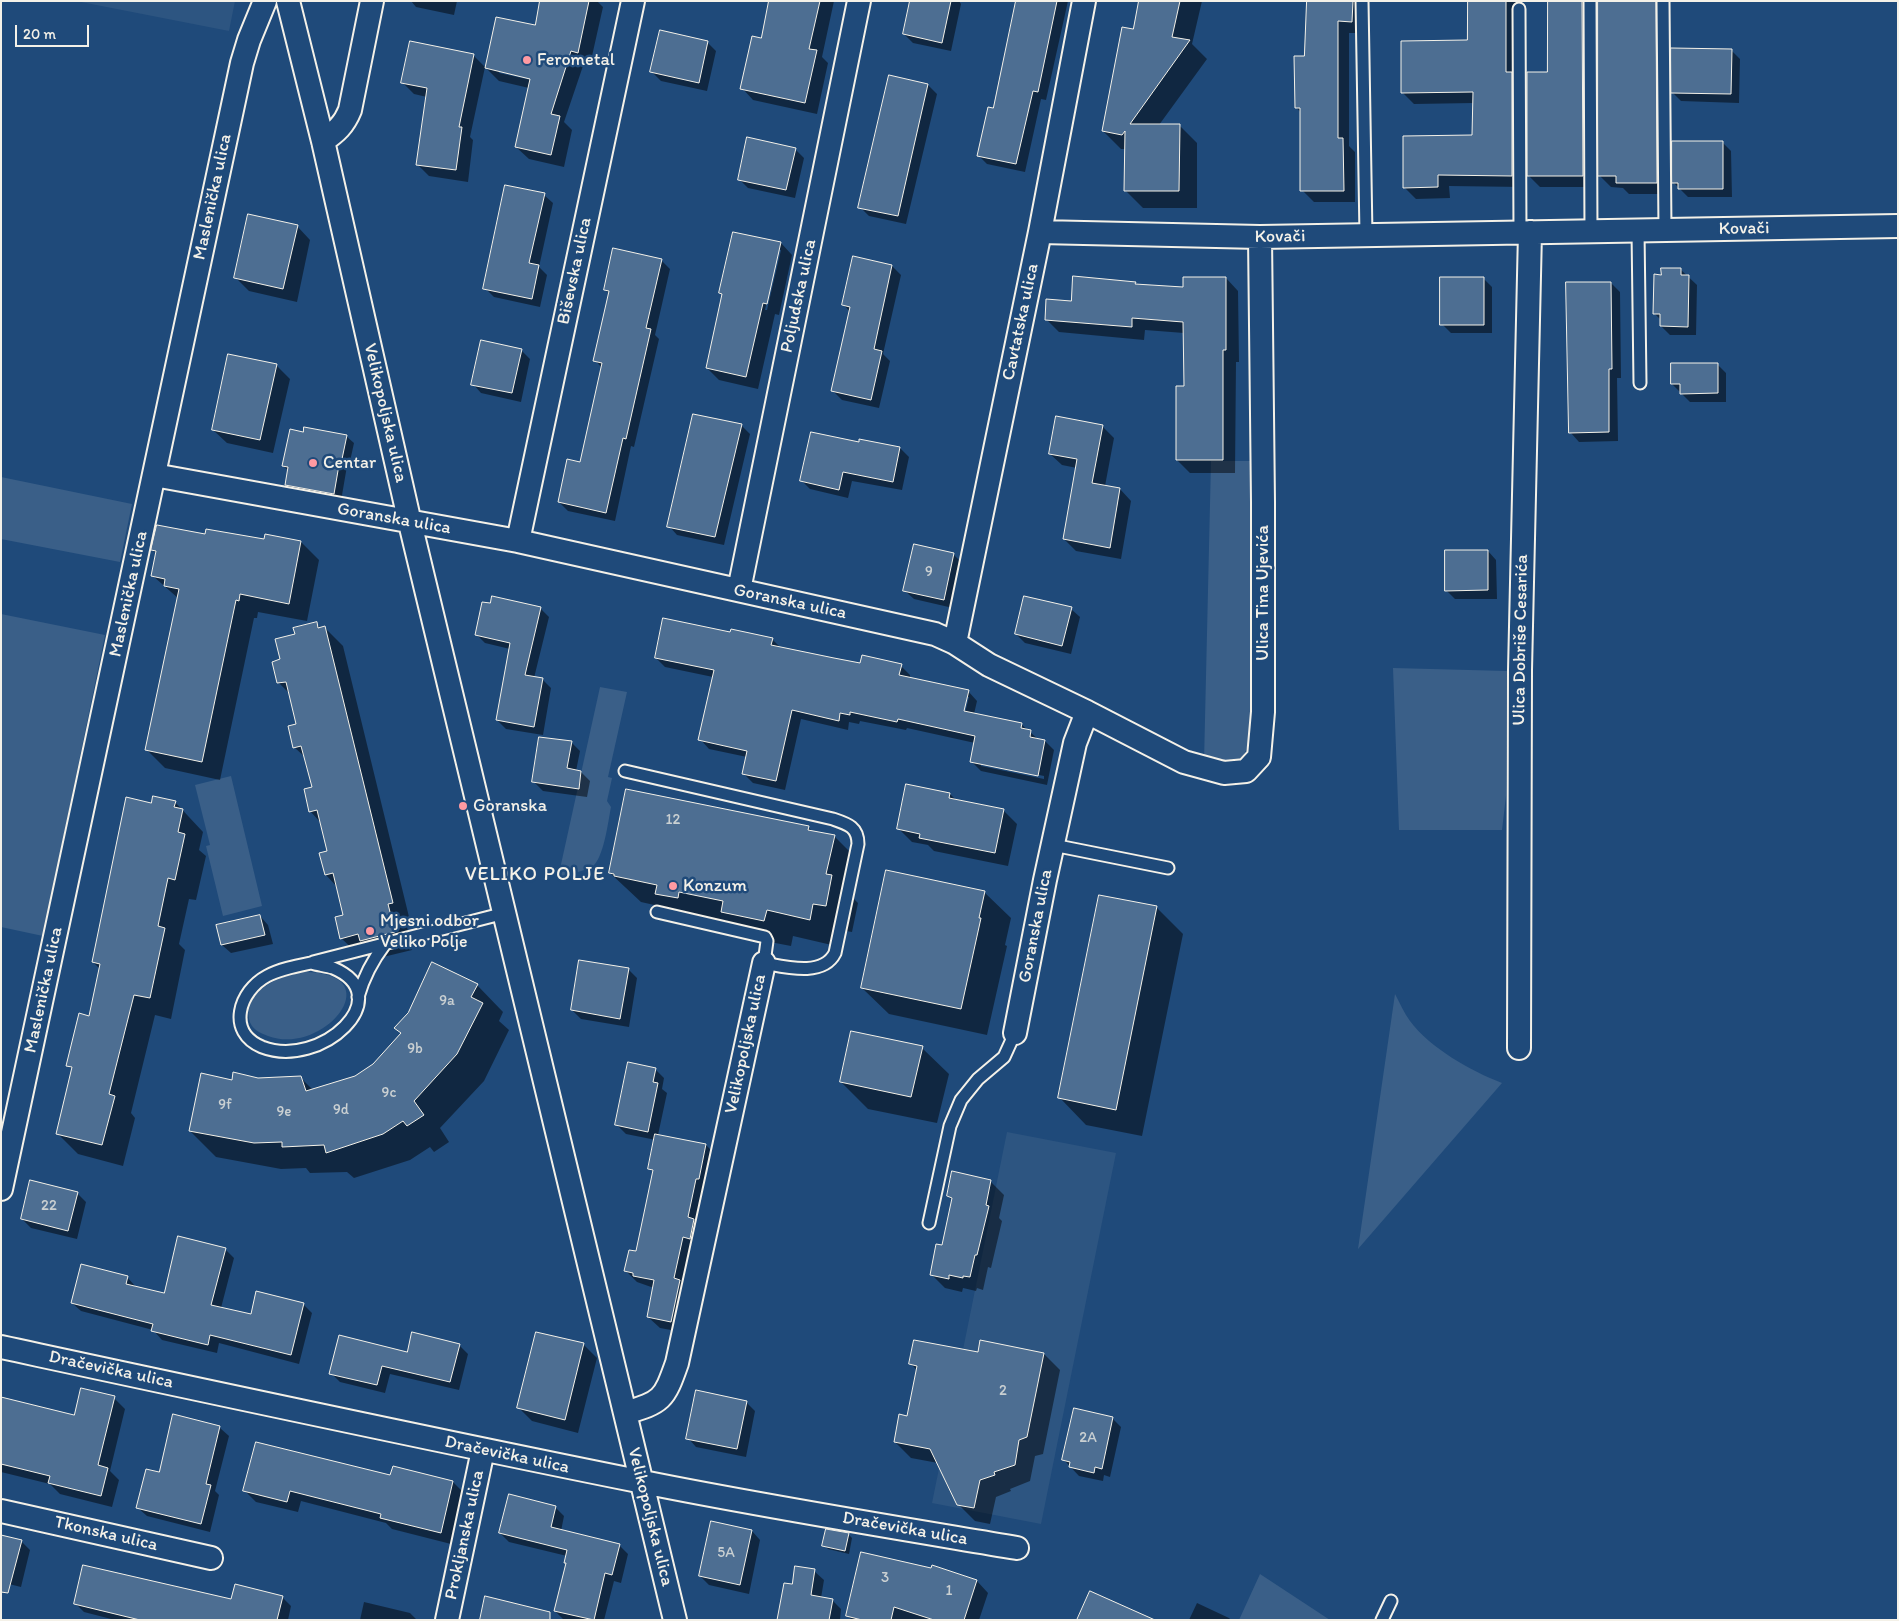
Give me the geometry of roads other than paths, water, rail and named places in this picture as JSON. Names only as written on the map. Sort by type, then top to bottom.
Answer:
[{"type":"street","name":"Maslenička ulica","points":[[1,1189],[242,64],[249,40],[265,1]]},
{"type":"street","name":"Velikopoljska ulica","points":[[288,1],[323,141],[410,522],[675,1620]]},
{"type":"street","points":[[323,141],[338,132],[350,110],[372,1]]},
{"type":"street","name":"Biševska ulica","points":[[518,541],[633,1]]},
{"type":"street","name":"Poljudska ulica","points":[[739,590],[860,1]]},
{"type":"street","name":"Cavtatska ulica","points":[[955,643],[1040,232],[1084,1]]},
{"type":"street","name":"Kovači","points":[[1040,232],[1260,237],[1898,226]]},
{"type":"street","name":"Ulica Dobriše Cesarića","points":[[1519,1048],[1520,670],[1525,232]]},
{"type":"street","name":"Ulica Tina Ujevića","points":[[1087,712],[1184,762],[1224,773],[1246,771],[1259,757],[1263,712],[1260,237]]},
{"type":"street","name":"Goranska ulica","points":[[154,475],[518,541],[935,634],[955,643],[989,665],[1087,712],[1075,743],[1015,1033]]},
{"type":"street","name":"Velikopoljska ulica","points":[[625,1413],[653,1404],[668,1390],[677,1363],[764,963]]},
{"type":"street","name":"Dračevička ulica","points":[[1,1347],[641,1482],[863,1523],[1016,1548]]},
{"type":"street","name":"Prokljanska ulica","points":[[448,1620],[483,1450]]},
{"type":"street","name":"Tkonska ulica","points":[[1,1511],[211,1558]]},
{"type":"lane","points":[[1362,1],[1366,235]]},
{"type":"lane","points":[[1590,1],[1591,232]]},
{"type":"lane","points":[[1663,1],[1665,230]]},
{"type":"lane","points":[[1519,9],[1525,232]]},
{"type":"lane","points":[[1638,231],[1640,383]]},
{"type":"lane","name":"Velikopoljska ulica","points":[[625,771],[833,818],[854,828],[858,836],[858,844],[835,952],[832,958],[820,966],[809,968],[790,968],[764,963]]},
{"type":"lane","points":[[1053,845],[1168,868]]},
{"type":"lane","points":[[658,912],[765,937],[767,946],[764,963]]},
{"type":"lane","points":[[385,944],[364,976],[357,1007],[348,1026],[330,1040],[319,1045],[293,1051],[278,1051],[255,1044],[242,1030],[240,1020],[242,1003],[248,992],[267,976],[281,970],[505,913]]},
{"type":"lane","points":[[311,963],[332,968],[342,973],[351,980],[358,997]]},
{"type":"lane","points":[[929,1223],[950,1126],[955,1112],[961,1100],[978,1079],[1004,1057],[1015,1033]]},
{"type":"lane","points":[[1382,1620],[1390,1601]]},
{"type":"place","name":"Ferometal","points":[[527,60]]},
{"type":"place","name":"Centar","points":[[313,463]]},
{"type":"place","name":"Goranska","points":[[463,806]]},
{"type":"place","name":"Konzum","points":[[673,886]]},
{"type":"place","name":"Mjesni odbor Veliko Polje","points":[[370,931]]},
{"type":"district","name":"VELIKO POLJE","points":[[535,875]]}]
